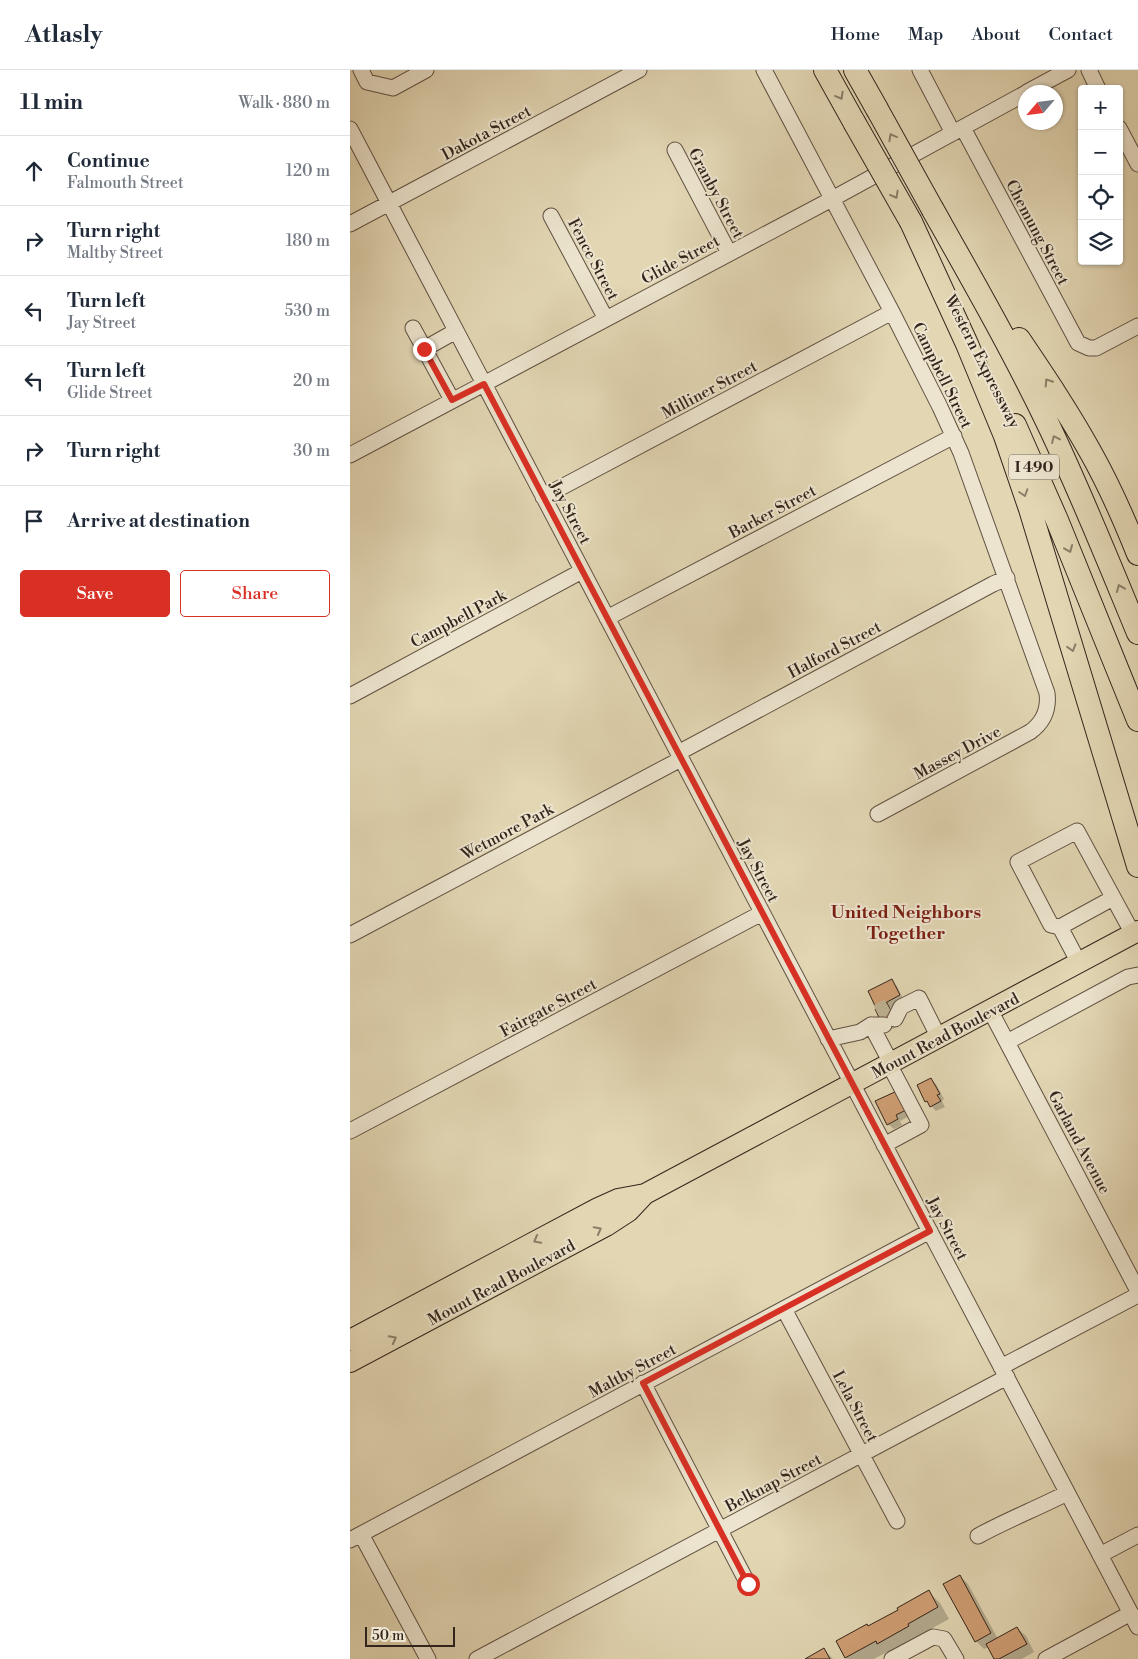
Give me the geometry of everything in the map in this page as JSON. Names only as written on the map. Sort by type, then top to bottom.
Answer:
[{"type":"highway","name":"Western Expressway","points":[[825,70],[911,222],[971,334],[1009,411],[1054,513],[1138,720]]},
{"type":"highway","name":"Western Expressway","points":[[855,70],[997,325],[1047,422],[1092,522],[1138,633]]},
{"type":"highway","points":[[933,210],[1060,402],[1092,454],[1117,490],[1138,511]]},
{"type":"highway","points":[[911,222],[976,363],[1008,445],[1138,866]]},
{"type":"highway","points":[[1092,454],[1116,502],[1138,554]]},
{"type":"main road","name":"Mount Read Boulevard","points":[[350,1340],[598,1208],[618,1199],[645,1194],[1135,933]]},
{"type":"main road","name":"Mount Read Boulevard","points":[[350,1362],[614,1222],[629,1211],[645,1194]]},
{"type":"street","points":[[361,70],[367,82],[393,88],[426,70]]},
{"type":"street","name":"Dakota Street","points":[[350,224],[639,70]]},
{"type":"street","name":"Campbell Street","points":[[764,70],[892,312],[954,436],[1046,688],[1048,703],[1046,713]]},
{"type":"street","name":"Chemung Street","points":[[920,70],[958,130],[1076,339],[1088,348],[1099,347],[1138,326]]},
{"type":"street","name":"Glide Street","points":[[1041,85],[1068,70]]},
{"type":"street","points":[[1089,70],[1096,85]]},
{"type":"street","name":"Glide Street","points":[[350,455],[832,199],[1018,97]]},
{"type":"street","name":"Jay Street","points":[[350,129],[1138,1626]]},
{"type":"street","points":[[1120,130],[1138,164]]},
{"type":"street","name":"Granby Street","points":[[675,150],[729,253]]},
{"type":"street","name":"Fence Street","points":[[551,216],[606,319]]},
{"type":"street","name":"Milliner Street","points":[[543,497],[892,312]]},
{"type":"street","points":[[413,328],[452,400]]},
{"type":"street","points":[[424,349],[456,331]]},
{"type":"street","name":"Barker Street","points":[[607,618],[954,436]]},
{"type":"street","name":"Campbell Park","points":[[350,696],[582,571]]},
{"type":"street","name":"Halford Street","points":[[680,756],[985,588],[1007,578]]},
{"type":"street","name":"Massey Drive","points":[[878,814],[1024,736],[1038,726],[1046,713]]},
{"type":"street","name":"Wetmore Park","points":[[350,935],[680,756]]},
{"type":"street","points":[[1113,898],[1060,927],[1051,925],[1018,862],[1077,831],[1113,898],[1135,933]]},
{"type":"street","name":"Fairgate Street","points":[[350,1131],[762,913]]},
{"type":"street","points":[[1060,927],[1079,963]]},
{"type":"street","points":[[1007,1042],[1138,974]]},
{"type":"street","points":[[828,1039],[860,1032],[919,998],[939,1038]]},
{"type":"street","name":"Garland Avenue","points":[[990,1010],[1138,1290]]},
{"type":"street","points":[[884,1145],[921,1126],[890,1064],[886,1016]]},
{"type":"street","name":"Maltby Street","points":[[355,1537],[930,1231]]},
{"type":"street","name":"Belknap Street","points":[[477,1659],[862,1455],[1138,1295]]},
{"type":"street","name":"Lela Street","points":[[784,1309],[897,1520]]},
{"type":"street","points":[[643,1383],[748,1584]]},
{"type":"street","points":[[978,1536],[1067,1493]]},
{"type":"street","points":[[1100,1555],[1138,1535]]},
{"type":"street","points":[[355,1537],[428,1659]]},
{"type":"street","points":[[1046,1659],[1131,1613]]},
{"type":"street","points":[[892,1659],[933,1637],[944,1638],[956,1659]]},
{"type":"building","points":[[892,979],[900,995],[876,1008],[868,991]]},
{"type":"building","points":[[887,1003],[897,1023],[885,1030],[875,1009]]},
{"type":"building","points":[[931,1078],[940,1094],[937,1095],[941,1101],[930,1107],[927,1101],[925,1102],[917,1085]]},
{"type":"building","points":[[897,1091],[906,1110],[896,1115],[898,1119],[887,1125],[875,1101]]},
{"type":"building","points":[[960,1575],[991,1633],[975,1642],[943,1584]]},
{"type":"building","points":[[929,1590],[938,1607],[877,1644],[876,1641],[845,1658],[836,1641],[898,1610],[897,1608]]},
{"type":"building","points":[[1017,1627],[1027,1644],[999,1659],[994,1659],[986,1644]]},
{"type":"building","points":[[824,1648],[830,1659],[805,1659]]},
{"type":"tunnel","points":[[877,1012],[888,1006]]},
{"type":"district","name":"United Neighbors Together","points":[[906,922]]},
{"type":"route","points":[[424,349],[452,400],[484,384],[930,1231],[643,1383],[748,1584]]}]
